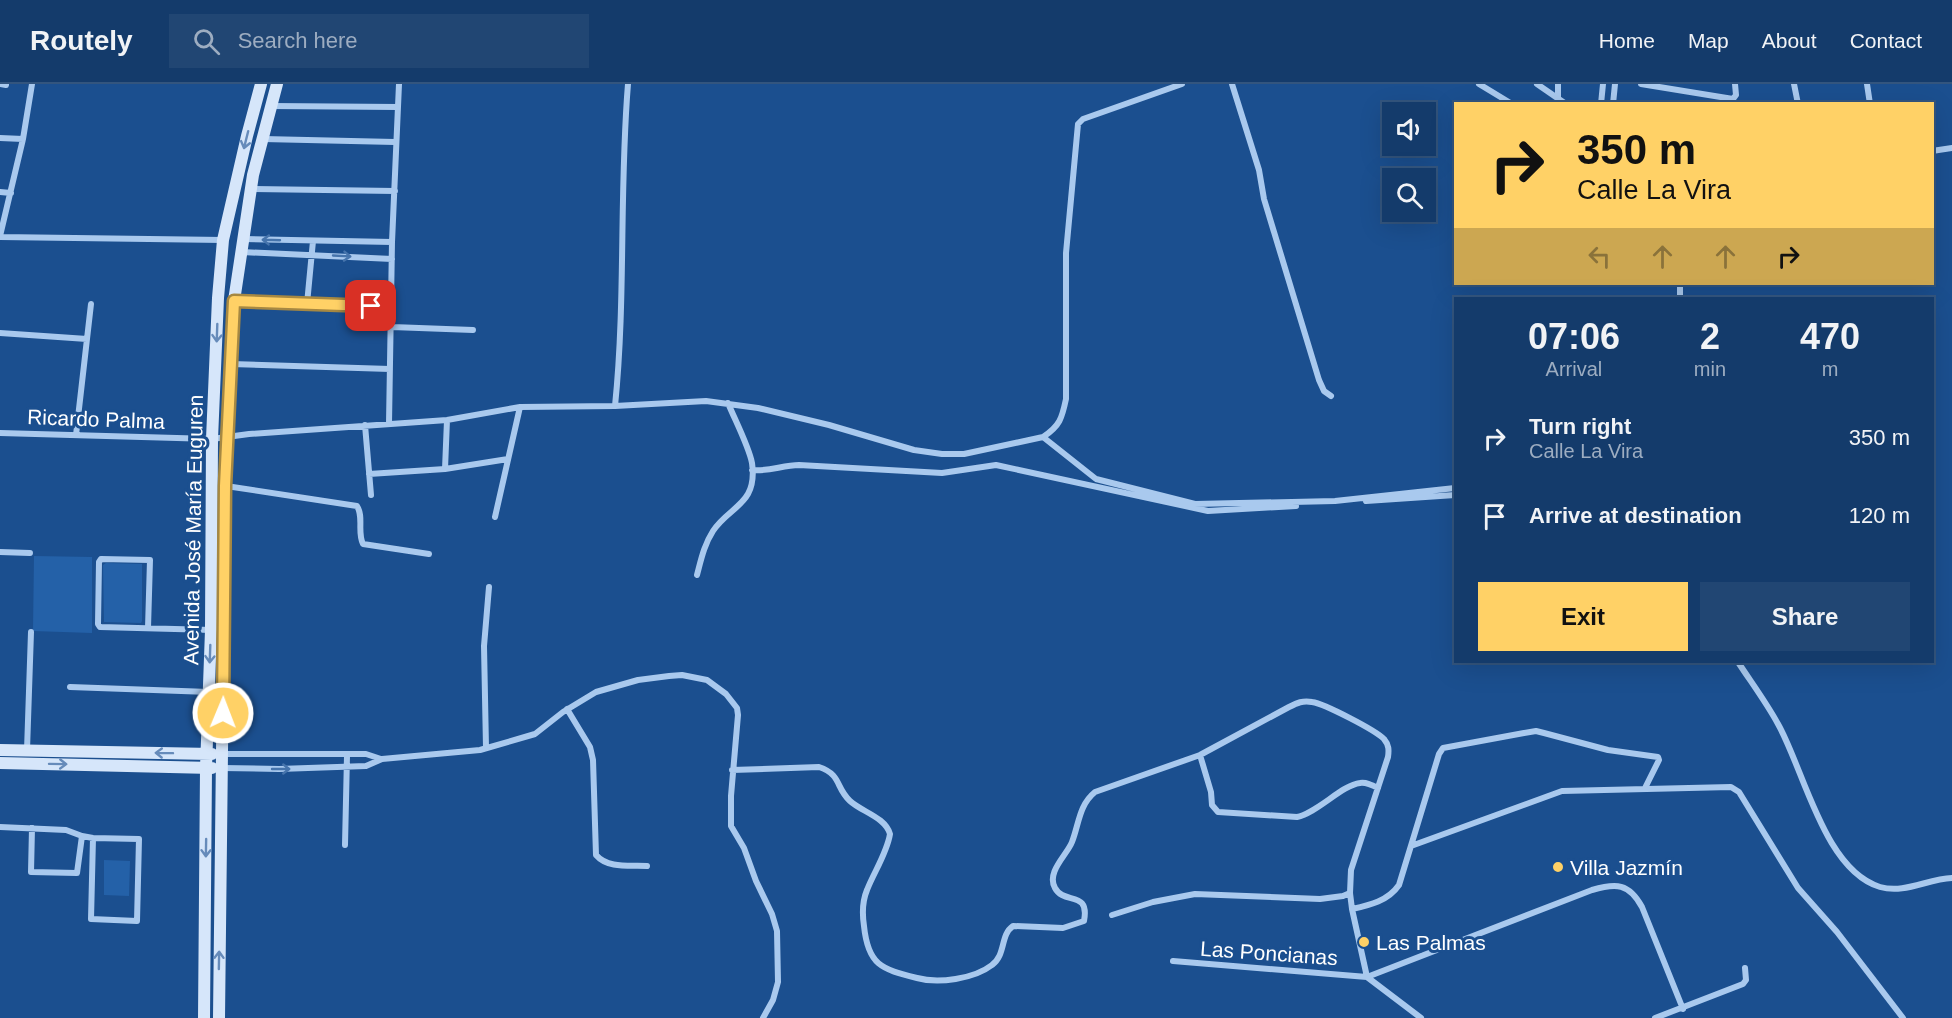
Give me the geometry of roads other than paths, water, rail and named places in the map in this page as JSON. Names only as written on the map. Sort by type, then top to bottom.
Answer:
[{"type":"street","points":[[0,84],[6,84]]},
{"type":"street","points":[[32,84],[23,139],[0,236],[223,240]]},
{"type":"street","name":"Avenida José María Euguren","points":[[204,1018],[206,754],[218,298],[223,240],[261,84]]},
{"type":"street","name":"Avenida José María Euguren","points":[[219,1018],[225,486],[234,301],[252,189],[277,84]]},
{"type":"street","points":[[389,424],[392,242],[399,84]]},
{"type":"street","points":[[615,406],[619,366],[621,219],[628,84]]},
{"type":"street","points":[[1182,84],[1083,119],[1078,124],[1066,253],[1066,399],[1062,417],[1055,429],[1043,437],[1096,478],[1195,504],[1335,501],[1454,488]]},
{"type":"street","points":[[1232,84],[1259,170],[1264,199],[1320,380],[1324,391],[1331,396]]},
{"type":"street","points":[[1479,84],[1509,102]]},
{"type":"street","points":[[1537,84],[1563,102]]},
{"type":"street","points":[[1558,84],[1558,98]]},
{"type":"street","points":[[1601,102],[1602,84]]},
{"type":"street","points":[[1613,102],[1615,84]]},
{"type":"street","points":[[1641,84],[1733,99],[1736,96],[1735,84]]},
{"type":"street","points":[[1794,84],[1798,102]]},
{"type":"street","points":[[1867,84],[1870,102]]},
{"type":"street","points":[[272,106],[398,107]]},
{"type":"street","points":[[0,138],[23,139]]},
{"type":"street","points":[[263,139],[395,142]]},
{"type":"street","points":[[1934,151],[1952,148]]},
{"type":"street","points":[[252,189],[395,191]]},
{"type":"street","points":[[0,192],[11,193]]},
{"type":"street","points":[[243,239],[392,242]]},
{"type":"street","points":[[307,304],[313,242]]},
{"type":"street","points":[[241,252],[392,259]]},
{"type":"street","points":[[234,301],[392,307]]},
{"type":"street","points":[[76,435],[91,304]]},
{"type":"street","points":[[392,327],[473,330]]},
{"type":"street","points":[[0,333],[87,339]]},
{"type":"street","points":[[231,364],[390,369]]},
{"type":"street","name":"Ricardo Palma","points":[[0,433],[213,439],[447,420],[520,407],[615,406],[706,401],[758,408],[929,453],[964,454],[1043,437]]},
{"type":"street","points":[[697,575],[704,547],[714,529],[741,505],[749,493],[752,463],[728,403]]},
{"type":"street","points":[[495,517],[520,407]]},
{"type":"street","points":[[445,469],[447,420]]},
{"type":"street","points":[[365,425],[370,495]]},
{"type":"street","points":[[369,474],[445,469],[508,459]]},
{"type":"street","points":[[752,470],[764,471],[781,466],[799,465],[942,473],[996,465],[1208,511],[1454,495]]},
{"type":"street","points":[[225,486],[357,506],[360,513],[360,540],[363,544],[429,554]]},
{"type":"street","points":[[0,552],[30,553]]},
{"type":"street","points":[[148,628],[150,560],[101,559],[99,562],[98,624],[100,627],[225,630]]},
{"type":"street","points":[[486,748],[484,646],[489,587]]},
{"type":"street","points":[[27,750],[31,633]]},
{"type":"street","points":[[1739,663],[1778,724],[1827,836],[1852,872],[1878,886],[1893,889],[1910,888],[1928,880],[1952,878]]},
{"type":"street","points":[[0,763],[206,768],[366,766],[382,759],[443,755],[486,748],[535,734],[567,709],[596,692],[638,680],[682,675],[706,680],[726,694],[737,708],[732,770],[731,826],[744,848],[777,931],[778,982],[773,1000],[763,1018]]},
{"type":"street","points":[[70,687],[209,692]]},
{"type":"street","points":[[732,770],[809,767],[827,770],[835,776],[843,793],[884,824],[888,830],[889,841],[866,891],[862,907],[867,948],[875,961],[910,976],[935,981],[961,978],[992,966],[998,960],[1007,932],[1013,926],[1063,928],[1084,921],[1086,911],[1082,902],[1059,892],[1054,887],[1053,880],[1055,870],[1072,843],[1080,813],[1089,796],[1101,789],[1200,755],[1289,707],[1302,701],[1312,702],[1342,715],[1384,740],[1389,748],[1351,870],[1352,909],[1367,977],[1592,890],[1617,886],[1633,894],[1642,907],[1683,1009]]},
{"type":"street","points":[[567,709],[590,747],[593,760],[596,855],[601,861],[609,864],[646,866]]},
{"type":"street","points":[[1352,909],[1372,904],[1395,891],[1402,876],[1439,754],[1443,748],[1536,731],[1608,750],[1658,757],[1658,764],[1645,788]]},
{"type":"street","points":[[0,750],[347,756],[366,754],[382,759]]},
{"type":"street","points":[[1200,755],[1211,792],[1212,805],[1218,812],[1297,817],[1306,814],[1356,783],[1378,788]]},
{"type":"street","points":[[345,845],[347,756]]},
{"type":"street","points":[[1411,846],[1562,791],[1736,788],[1798,888],[1837,932],[1903,1018]]},
{"type":"street","points":[[0,827],[66,830],[93,838],[140,839],[137,921],[91,920],[93,838]]},
{"type":"street","points":[[32,828],[31,872],[77,873],[82,836]]},
{"type":"street","points":[[1112,915],[1154,902],[1195,894],[1320,899],[1350,893]]},
{"type":"street","name":"Las Poncianas","points":[[1173,961],[1367,977],[1421,1018]]},
{"type":"street","points":[[1655,1018],[1743,984],[1746,980],[1745,968]]},
{"type":"place","name":"Villa Jazmín","points":[[1558,867]]},
{"type":"place","name":"Las Palmas","points":[[1364,942]]}]
